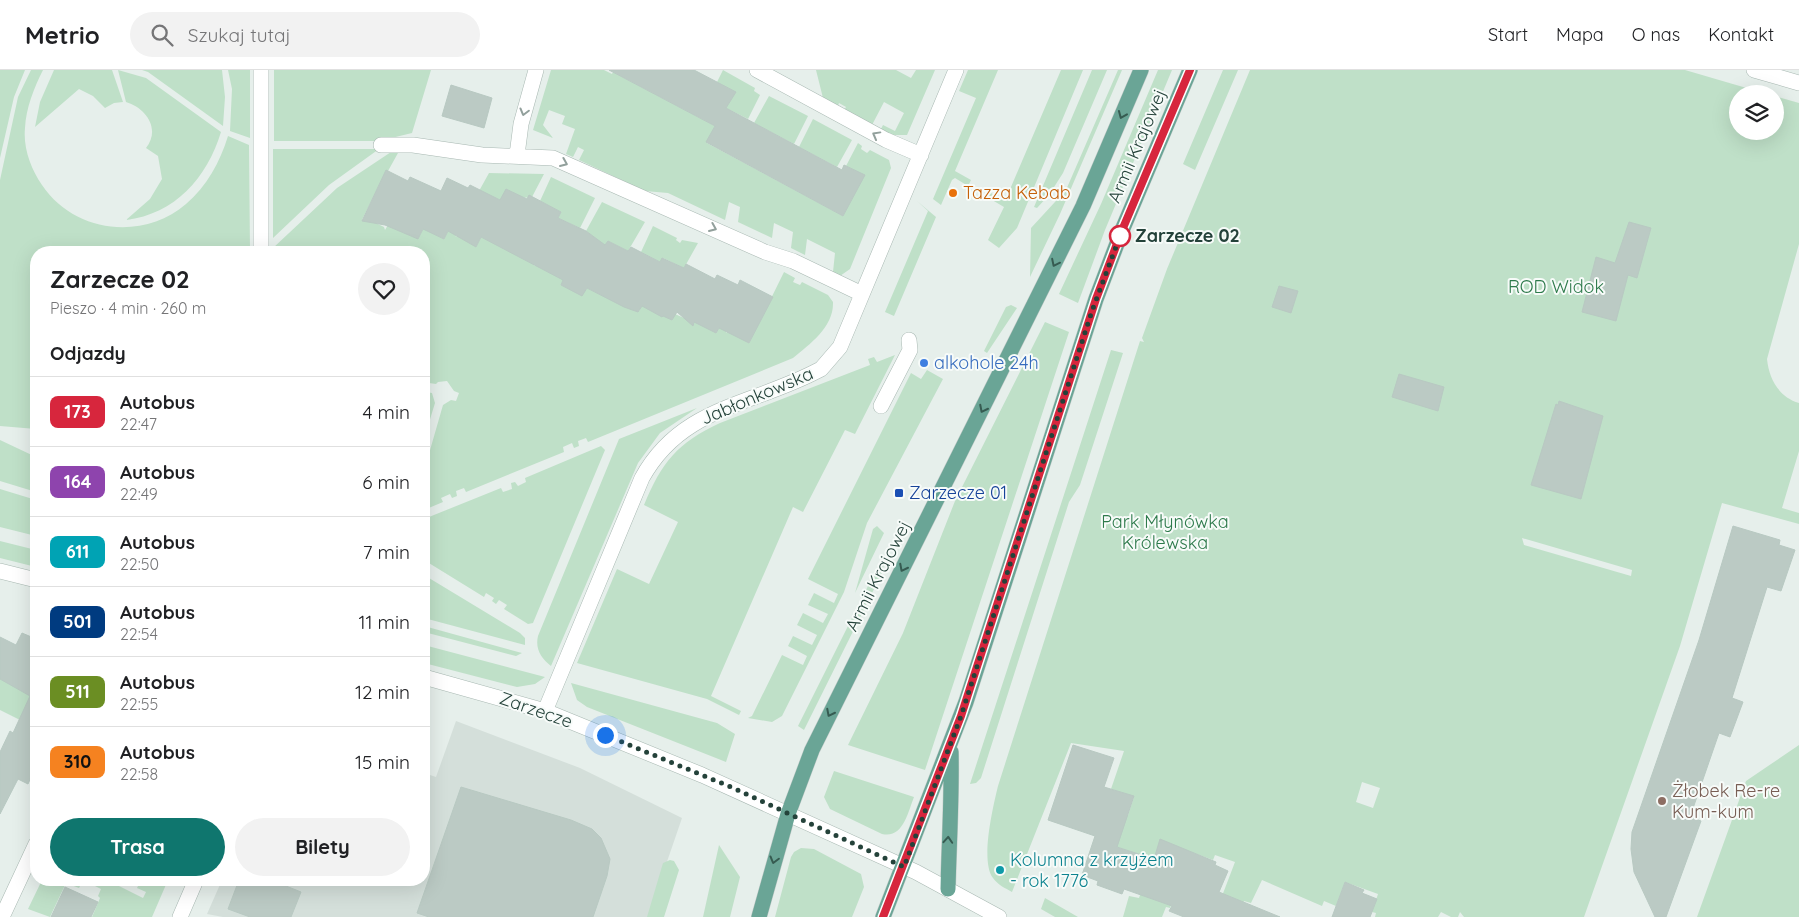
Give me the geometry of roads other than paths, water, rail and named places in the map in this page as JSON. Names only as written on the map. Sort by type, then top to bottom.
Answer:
[{"type":"main road","name":"Armii Krajowej","points":[[759,917],[788,814],[819,736],[1083,206],[1141,70]]},
{"type":"main road","name":"Armii Krajowej","points":[[883,917],[951,745],[1096,299],[1123,228],[1190,70]]},
{"type":"main road","points":[[948,889],[948,842],[952,795],[951,745]]},
{"type":"street","points":[[262,70],[262,246]]},
{"type":"street","points":[[517,155],[521,124],[536,70]]},
{"type":"street","points":[[758,70],[886,140],[920,155]]},
{"type":"street","name":"Jabłonkowska","points":[[545,711],[642,478],[661,449],[697,421],[795,382],[821,369],[840,347],[956,70]]},
{"type":"street","points":[[1754,70],[1799,83]]},
{"type":"street","points":[[381,146],[413,145],[482,155],[544,156],[561,160],[642,199],[709,226],[765,252],[793,261],[862,294]]},
{"type":"street","points":[[881,406],[910,350],[909,340]]},
{"type":"street","points":[[0,571],[30,578]]},
{"type":"street","name":"Zarzecze","points":[[430,679],[545,711],[709,778],[904,867],[1000,917]]},
{"type":"street","points":[[2,917],[30,857]]},
{"type":"street","points":[[180,917],[193,886]]},
{"type":"place","name":"Tazza Kebab","points":[[953,193]]},
{"type":"place","name":"Zarzecze 02","points":[[1120,236]]},
{"type":"place","name":"alkohole 24h","points":[[924,363]]},
{"type":"place","name":"Zarzecze 01","points":[[899,493]]},
{"type":"place","name":"Żłobek Re-re Kum-kum","points":[[1662,801]]},
{"type":"place","name":"Kolumna z krzyżem - rok 1776","points":[[1000,870]]},
{"type":"park label","name":"ROD Widok","points":[[1556,287]]},
{"type":"park label","name":"Park Młynówka Królewska","points":[[1165,532]]}]
